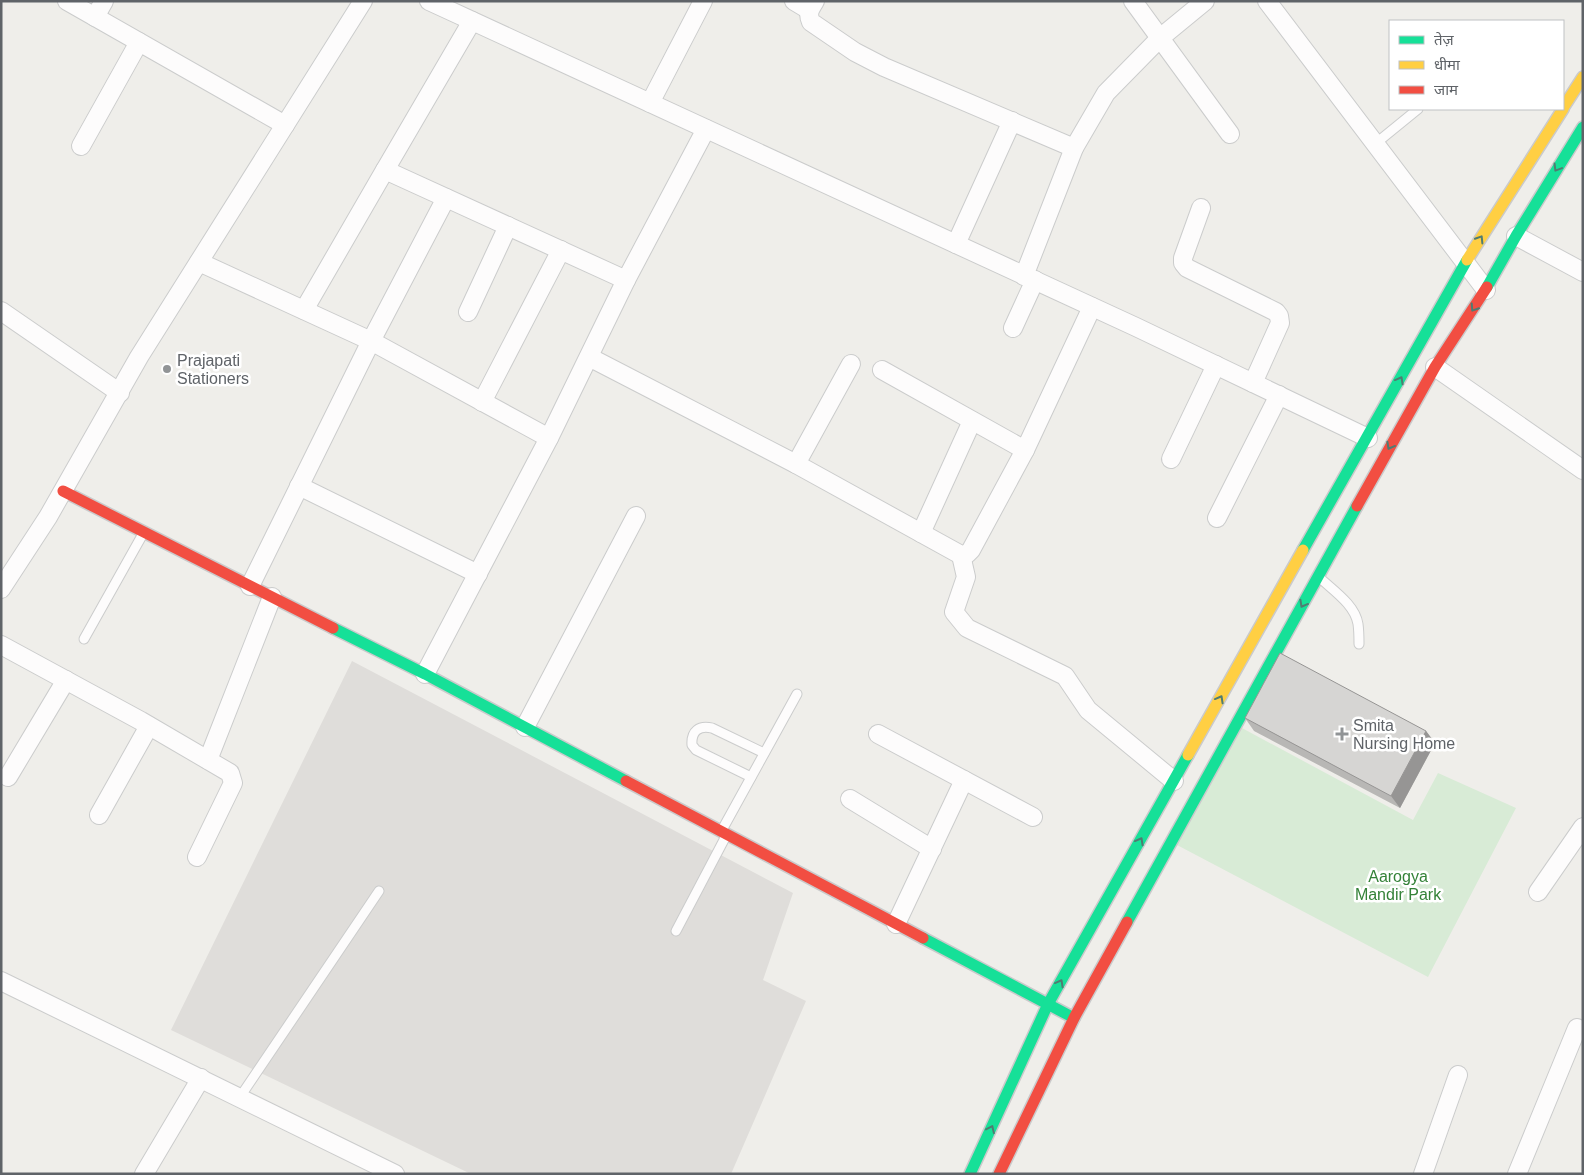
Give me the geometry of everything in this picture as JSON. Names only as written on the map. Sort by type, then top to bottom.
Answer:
[{"type":"main road","points":[[1564,107],[1577,81]]},
{"type":"main road","points":[[999,1174],[1074,1018],[1203,784],[1208,749],[1368,438],[1465,263],[1562,110]]},
{"type":"main road","points":[[970,1174],[1048,1004],[1174,781],[1208,749],[1318,576],[1435,367],[1486,290],[1516,236],[1583,126]]},
{"type":"main road","points":[[63,491],[425,674],[1074,1018]]},
{"type":"street","points":[[68,1],[285,125]]},
{"type":"street","points":[[95,17],[104,1]]},
{"type":"street","points":[[1,589],[48,517],[120,394],[139,357],[363,1]]},
{"type":"street","points":[[430,1],[1030,278],[1368,438]]},
{"type":"street","points":[[650,103],[703,1]]},
{"type":"street","points":[[794,1],[812,6],[808,16],[811,22],[854,52],[884,67],[1074,148]]},
{"type":"street","points":[[1133,1],[1230,134]]},
{"type":"street","points":[[1012,328],[1074,148],[1106,93],[1160,38],[1205,1]]},
{"type":"street","points":[[1266,1],[1486,290]]},
{"type":"street","points":[[304,310],[472,21]]},
{"type":"street","points":[[81,146],[139,42]]},
{"type":"street","points":[[956,244],[1012,122]]},
{"type":"street","points":[[425,674],[549,438],[626,280],[706,129]]},
{"type":"street","points":[[385,170],[626,280]]},
{"type":"street","points":[[250,586],[371,340],[446,198]]},
{"type":"street","points":[[1201,208],[1183,258],[1183,263],[1187,268],[1276,312],[1279,316],[1280,323],[1253,383]]},
{"type":"street","points":[[468,312],[508,226]]},
{"type":"street","points":[[1516,236],[1583,272]]},
{"type":"street","points":[[482,402],[561,250]]},
{"type":"street","points":[[199,262],[371,340],[549,438]]},
{"type":"street","points":[[589,357],[796,464],[961,555],[967,554],[972,550],[1025,450],[1092,307]]},
{"type":"street","points":[[1,311],[120,394]]},
{"type":"street","points":[[796,464],[851,364]]},
{"type":"street","points":[[1171,459],[1216,365]]},
{"type":"street","points":[[1435,367],[1583,470]]},
{"type":"street","points":[[882,370],[1025,450]]},
{"type":"street","points":[[1217,518],[1279,395]]},
{"type":"street","points":[[921,533],[972,421]]},
{"type":"street","points":[[299,486],[478,574]]},
{"type":"street","points":[[525,727],[636,516]]},
{"type":"street","points":[[961,555],[966,577],[954,612],[967,628],[1066,676],[1088,710],[1174,781]]},
{"type":"street","points":[[208,760],[272,596]]},
{"type":"street","points":[[1,645],[149,726],[230,774],[232,783],[197,857]]},
{"type":"street","points":[[8,776],[66,680]]},
{"type":"street","points":[[99,815],[149,726]]},
{"type":"street","points":[[878,734],[1033,817]]},
{"type":"street","points":[[896,924],[964,780]]},
{"type":"street","points":[[850,799],[932,849]]},
{"type":"street","points":[[1538,892],[1583,827]]},
{"type":"street","points":[[1,981],[395,1174]]},
{"type":"street","points":[[1517,1174],[1577,1028]]},
{"type":"street","points":[[1423,1174],[1458,1075]]},
{"type":"street","points":[[144,1174],[201,1078]]},
{"type":"lane","points":[[1375,144],[1417,110]]},
{"type":"lane","points":[[84,639],[144,532]]},
{"type":"lane","points":[[1318,576],[1355,613],[1358,623],[1359,644]]},
{"type":"lane","points":[[676,932],[751,777],[797,694]]},
{"type":"lane","points":[[751,777],[696,750],[692,745],[694,734],[704,726],[712,728],[764,754]]},
{"type":"lane","points":[[240,1097],[379,891]]},
{"type":"shaded area","points":[[352,661],[793,893],[763,980],[806,1001],[731,1174],[471,1174],[171,1030]]},
{"type":"green space","name":"Aarogya Mandir Park","points":[[1242,728],[1413,820],[1438,773],[1516,808],[1428,977],[1177,845]]},
{"type":"building","points":[[1280,653],[1426,731],[1391,796],[1245,718]]},
{"type":"traffic: fast","points":[[1487,287],[1583,127]]},
{"type":"traffic: fast","points":[[1303,550],[1467,260]]},
{"type":"traffic: fast","points":[[1127,922],[1357,506]]},
{"type":"traffic: fast","points":[[333,628],[425,674],[626,781]]},
{"type":"traffic: fast","points":[[970,1174],[1048,1004],[1188,755]]},
{"type":"traffic: fast","points":[[923,938],[1074,1018]]},
{"type":"traffic: slow","points":[[1564,106],[1583,77]]},
{"type":"traffic: slow","points":[[1467,260],[1562,110]]},
{"type":"traffic: slow","points":[[1188,755],[1303,550]]},
{"type":"traffic: jam","points":[[1357,506],[1435,367],[1487,287]]},
{"type":"traffic: jam","points":[[63,491],[333,628]]},
{"type":"traffic: jam","points":[[626,781],[923,938]]},
{"type":"traffic: jam","points":[[999,1174],[1074,1018],[1127,922]]},
{"type":"place","name":"Prajapati Stationers","points":[[167,369]]},
{"type":"place","name":"Smita Nursing Home","points":[[1342,734]]}]
